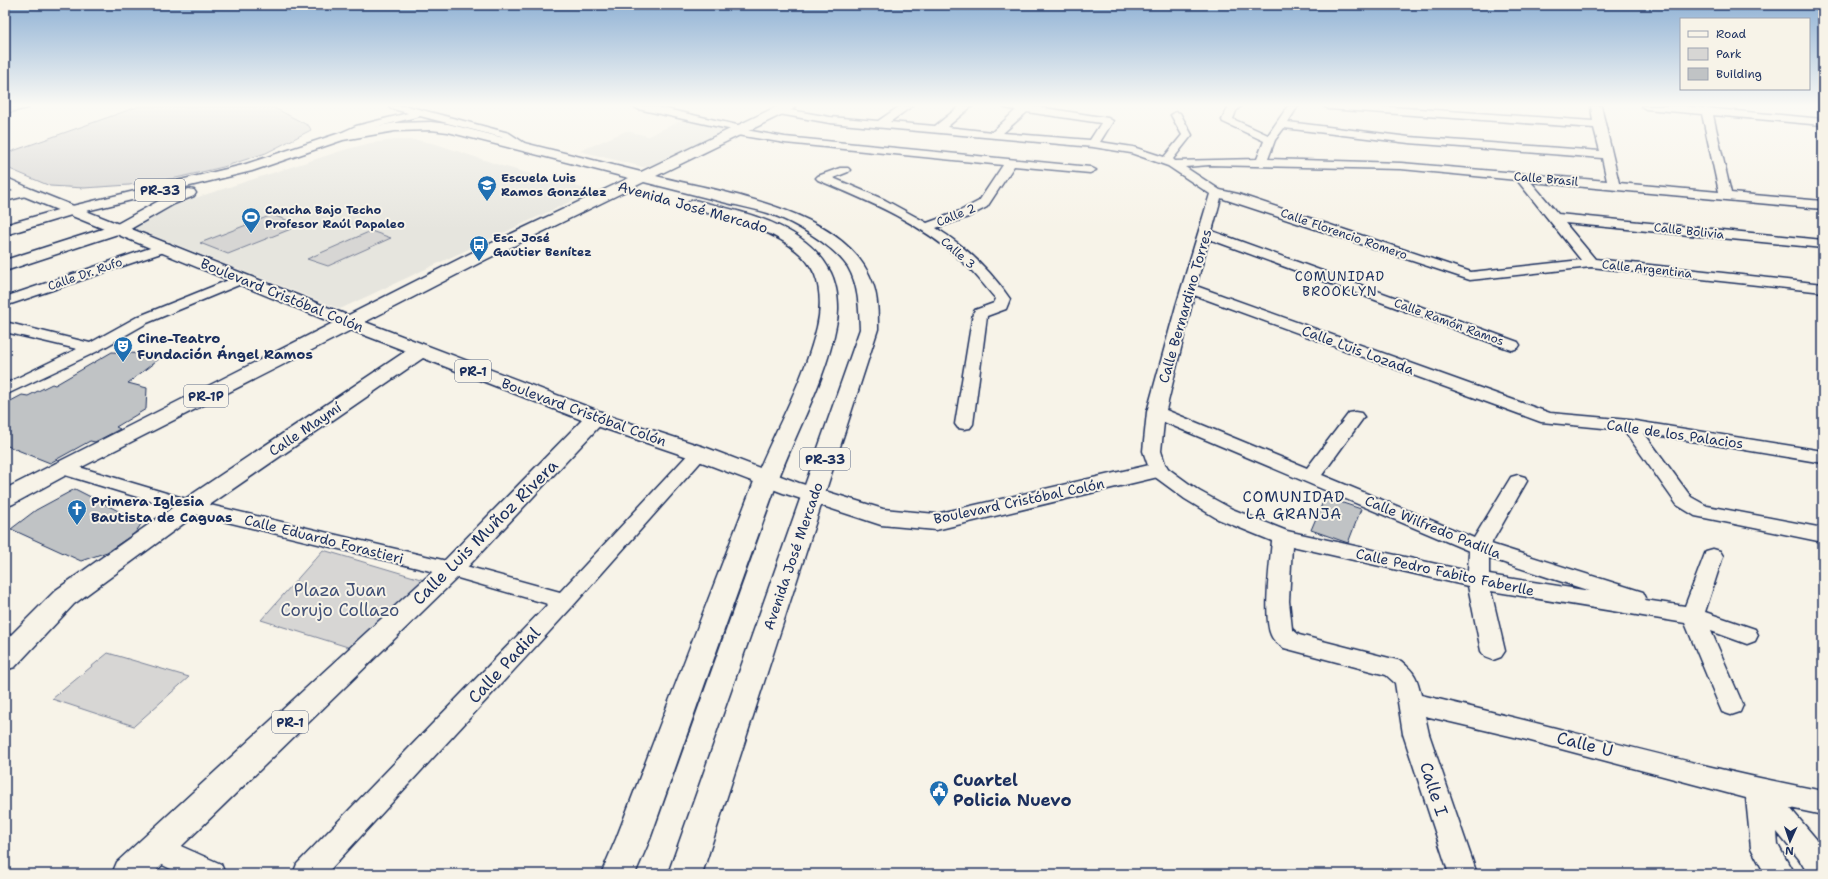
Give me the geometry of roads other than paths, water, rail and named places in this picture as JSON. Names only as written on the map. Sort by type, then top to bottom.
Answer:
[{"type":"main road","name":"Avenida José Mercado","points":[[121,228],[164,195],[310,147]]},
{"type":"main road","name":"Avenida José Mercado","points":[[73,210],[194,191],[256,174],[338,147]]},
{"type":"main road","name":"Avenida José Mercado","points":[[484,147],[635,182],[774,210],[808,226],[828,238],[854,262],[866,286],[870,308],[869,329],[685,874]]},
{"type":"main road","name":"Avenida José Mercado","points":[[522,147],[635,182],[760,224],[793,241],[811,255],[823,273],[828,300],[827,324],[819,354],[767,479],[633,839],[618,874]]},
{"type":"main road","points":[[350,323],[481,255],[706,147]]},
{"type":"main road","name":"Boulevard Cristóbal Colón","points":[[5,181],[26,192],[121,228],[241,279],[420,351],[596,418],[699,453],[767,479],[881,517],[936,522],[1158,470]]},
{"type":"main road","name":"PR-33","points":[[5,230],[73,210]]},
{"type":"main road","name":"PR-33","points":[[5,266],[121,228]]},
{"type":"main road","name":"PR-1P","points":[[5,499],[62,468],[350,323]]},
{"type":"main road","name":"Calle Maymí","points":[[5,660],[65,597],[190,507],[420,351]]},
{"type":"main road","name":"Calle Luis Muñoz Rivera","points":[[129,874],[451,569],[596,418]]},
{"type":"street","points":[[857,147],[1090,170]]},
{"type":"street","points":[[1113,147],[1133,150],[1174,164]]},
{"type":"street","points":[[1177,147],[1167,160],[1216,193]]},
{"type":"street","points":[[1261,162],[1267,147]]},
{"type":"street","points":[[1414,147],[1429,168]]},
{"type":"street","points":[[1508,147],[1606,154]]},
{"type":"street","points":[[1604,147],[1614,185]]},
{"type":"street","points":[[1715,147],[1726,196]]},
{"type":"street","name":"Calle 2","points":[[926,227],[964,214],[983,204],[1012,162]]},
{"type":"street","name":"Calle Brasil","points":[[1174,164],[1261,162],[1401,166],[1823,205]]},
{"type":"street","name":"Calle 3","points":[[844,170],[822,178],[876,199],[926,227],[969,260],[1003,299],[1000,306],[980,313],[964,424]]},
{"type":"street","points":[[1521,177],[1556,218],[1591,263]]},
{"type":"street","points":[[5,197],[26,192]]},
{"type":"street","name":"Calle Bernardino Torres","points":[[1158,470],[1152,451],[1156,412],[1216,193]]},
{"type":"street","name":"Calle Florencio Romero","points":[[1216,193],[1234,197],[1470,276]]},
{"type":"street","name":"Calle Bolivia","points":[[1556,218],[1823,244]]},
{"type":"street","name":"Calle Ramón Ramos","points":[[1206,233],[1512,345]]},
{"type":"street","name":"Calle Dr. Rufo","points":[[5,302],[165,247]]},
{"type":"street","name":"Calle Argentina","points":[[1470,276],[1591,263],[1823,288]]},
{"type":"street","points":[[5,390],[92,348],[142,320],[241,279]]},
{"type":"street","name":"Calle Luis Lozada","points":[[1189,288],[1527,411]]},
{"type":"street","points":[[5,328],[92,348]]},
{"type":"street","name":"Calle de los Palacios","points":[[1527,411],[1547,418],[1629,425],[1823,457]]},
{"type":"street","name":"Calle Wilfredo Padilla","points":[[1156,412],[1479,548],[1693,616]]},
{"type":"street","points":[[1310,477],[1355,417]]},
{"type":"street","points":[[1629,425],[1684,500],[1702,511],[1823,535]]},
{"type":"street","name":"Calle Padial","points":[[307,874],[564,601],[699,453]]},
{"type":"street","name":"Calle Eduardo Forastieri","points":[[62,468],[190,507],[451,569],[564,601]]},
{"type":"street","name":"Calle Pedro Fabito Faberlle","points":[[1158,470],[1192,495],[1225,514],[1282,537],[1478,581],[1693,616],[1747,635]]},
{"type":"street","points":[[1493,652],[1478,581],[1479,548],[1518,481]]},
{"type":"street","name":"Calle I","points":[[1282,537],[1278,600],[1281,633],[1292,642],[1393,668],[1406,678],[1416,734],[1463,874]]},
{"type":"street","points":[[1714,556],[1693,616],[1731,705]]},
{"type":"street","name":"Calle U","points":[[1410,702],[1549,735],[1758,790],[1823,803]]},
{"type":"street","points":[[1758,790],[1809,850],[1823,872]]},
{"type":"street","points":[[1758,790],[1766,848],[1780,874]]},
{"type":"street","points":[[156,848],[211,874]]},
{"type":"place","name":"Escuela Luis Ramos González","points":[[487,202]]},
{"type":"place","name":"Cancha Bajo Techo Profesor Raúl Papaleo","points":[[251,234]]},
{"type":"place","name":"Esc. José Gautier Benítez","points":[[479,262]]},
{"type":"place","name":"Cine-Teatro Fundación Ángel Ramos","points":[[123,363]]},
{"type":"place","name":"Primera Iglesia Bautista de Caguas","points":[[77,526]]},
{"type":"place","name":"Cuartel Policia Nuevo","points":[[939,807]]},
{"type":"district","name":"COMUNIDAD BROOKLYN","points":[[1340,284]]},
{"type":"district","name":"COMUNIDAD LA GRANJA","points":[[1294,506]]},
{"type":"park label","name":"Plaza Juan Corujo Collazo","points":[[340,600]]}]
